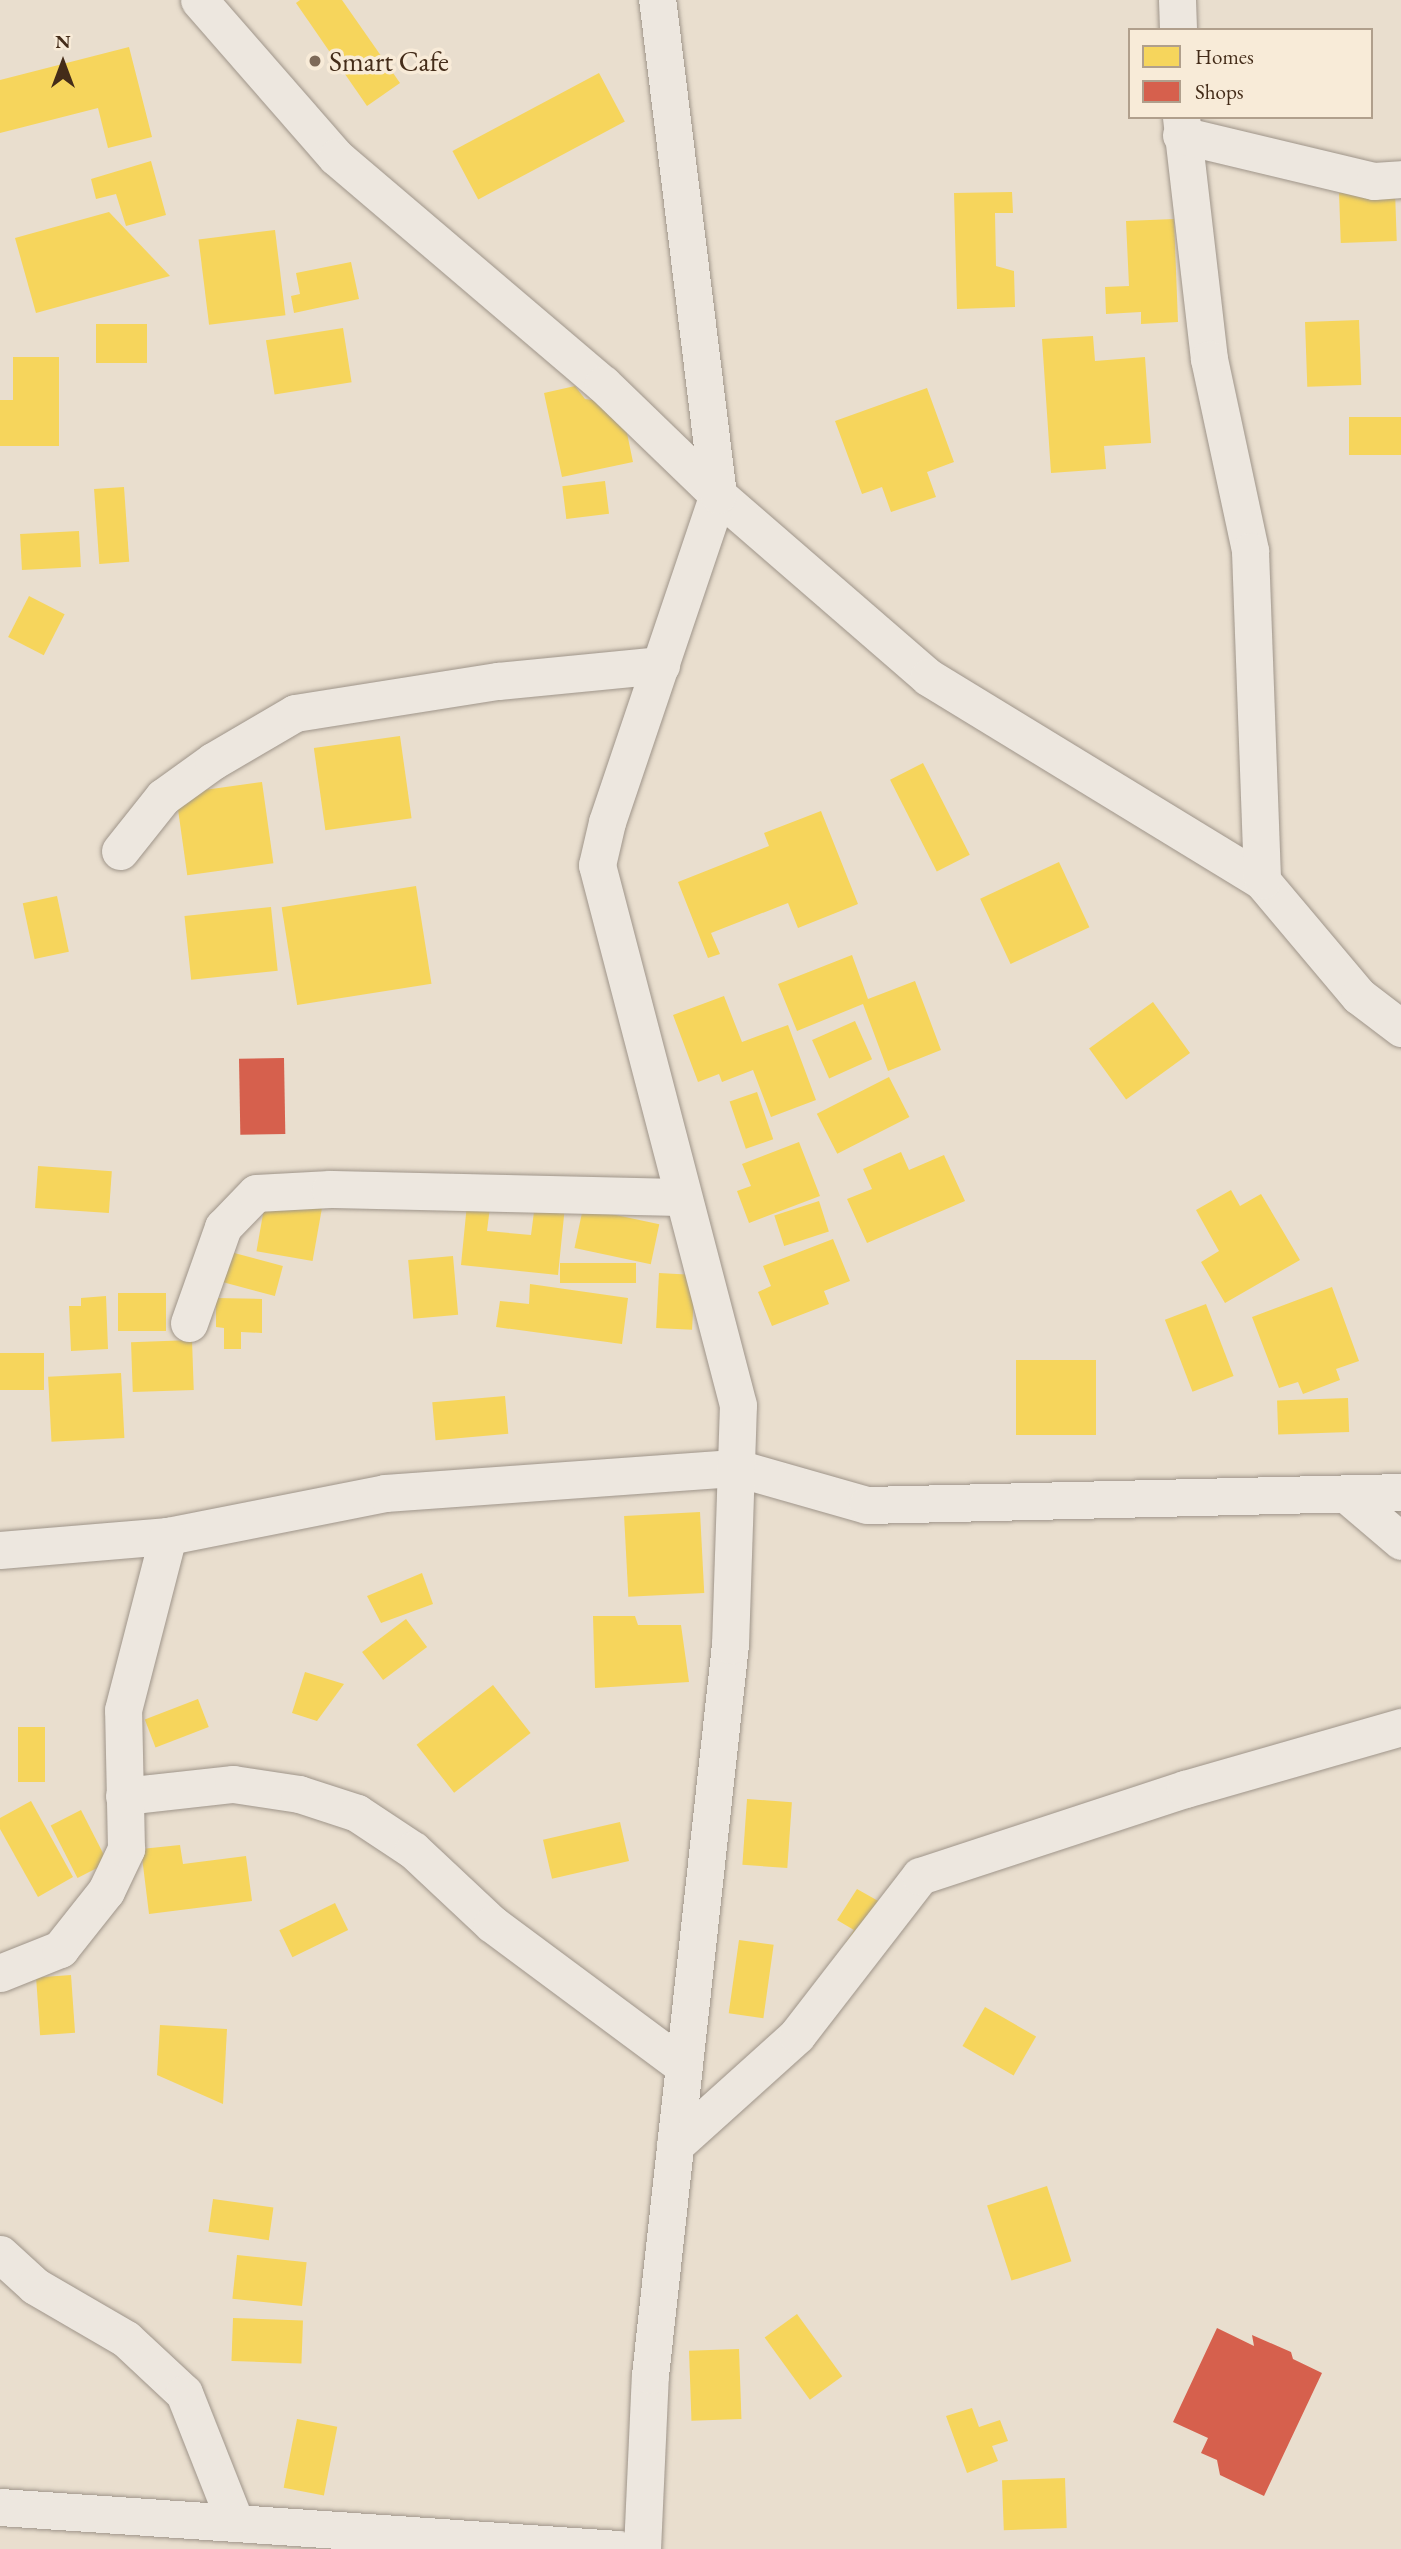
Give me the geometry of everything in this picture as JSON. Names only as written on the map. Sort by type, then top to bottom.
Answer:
[{"type":"street","points":[[200,0],[336,157],[603,384],[718,495],[928,677],[1262,881],[1359,996],[1401,1028]]},
{"type":"street","points":[[642,2549],[650,2375],[730,1645],[738,1405],[597,865],[660,665],[718,495],[656,0]]},
{"type":"street","points":[[1177,0],[1178,28]]},
{"type":"street","points":[[1262,881],[1250,551],[1209,359],[1181,126],[1374,181],[1401,179]]},
{"type":"street","points":[[120,851],[163,797],[295,713],[498,681],[660,665]]},
{"type":"street","points":[[189,1323],[223,1227],[256,1193],[330,1189],[682,1197]]},
{"type":"street","points":[[0,1550],[168,1536],[386,1493],[737,1468],[867,1505],[1401,1492]]},
{"type":"street","points":[[1346,1494],[1401,1541]]},
{"type":"street","points":[[0,1973],[60,1950],[106,1891],[126,1849],[123,1710],[168,1536]]},
{"type":"street","points":[[675,2145],[797,2035],[920,1876],[1185,1789],[1401,1727]]},
{"type":"street","points":[[124,1796],[233,1784],[299,1794],[357,1813],[413,1850],[492,1924],[683,2066]]},
{"type":"street","points":[[0,2254],[35,2286],[126,2339],[184,2393],[235,2522]]},
{"type":"street","points":[[0,2507],[618,2549]]},
{"type":"building: Homes","points":[[300,0],[342,0],[400,83],[367,106],[296,3]]},
{"type":"building: Homes","points":[[129,47],[152,137],[108,148],[98,108],[0,133],[0,80]]},
{"type":"building: Homes","points":[[599,73],[625,122],[478,199],[452,151]]},
{"type":"building: Homes","points":[[151,161],[166,215],[126,226],[116,194],[96,199],[91,179]]},
{"type":"building: Homes","points":[[1395,191],[1397,241],[1341,243],[1339,193]]},
{"type":"building: Homes","points":[[1012,192],[1013,213],[995,213],[996,266],[1014,271],[1015,307],[957,309],[954,193]]},
{"type":"building: Homes","points":[[109,212],[170,276],[36,313],[15,238]]},
{"type":"building: Homes","points":[[1174,219],[1178,322],[1141,324],[1141,312],[1106,314],[1105,287],[1129,286],[1126,221]]},
{"type":"building: Homes","points":[[275,230],[285,315],[209,325],[199,239]]},
{"type":"building: Homes","points":[[351,262],[359,299],[294,313],[291,296],[300,294],[296,273]]},
{"type":"building: Homes","points":[[1359,320],[1361,385],[1307,387],[1305,322]]},
{"type":"building: Homes","points":[[96,324],[147,324],[147,363],[96,363]]},
{"type":"building: Homes","points":[[343,328],[352,382],[275,395],[266,340]]},
{"type":"building: Homes","points":[[1093,336],[1095,361],[1145,357],[1151,443],[1104,446],[1106,469],[1051,473],[1042,339]]},
{"type":"building: Homes","points":[[13,357],[59,357],[59,446],[0,446],[0,400],[13,400]]},
{"type":"building: Homes","points":[[575,386],[585,399],[612,403],[623,414],[633,462],[562,477],[544,393]]},
{"type":"building: Homes","points":[[927,388],[954,462],[927,472],[936,497],[891,512],[882,487],[862,494],[835,421]]},
{"type":"building: Homes","points":[[1349,417],[1401,417],[1401,455],[1349,455]]},
{"type":"building: Homes","points":[[605,481],[609,514],[566,519],[562,486]]},
{"type":"building: Homes","points":[[124,487],[129,562],[99,564],[94,489]]},
{"type":"building: Homes","points":[[79,531],[81,567],[22,570],[20,534]]},
{"type":"building: Homes","points":[[29,596],[65,614],[44,655],[8,637]]},
{"type":"building: Homes","points":[[400,736],[412,818],[325,830],[314,748]]},
{"type":"building: Homes","points":[[923,763],[970,855],[937,872],[890,780]]},
{"type":"building: Homes","points":[[262,782],[273,863],[187,875],[176,794]]},
{"type":"building: Homes","points":[[821,811],[858,904],[798,928],[788,903],[711,933],[720,954],[708,958],[678,882],[769,846],[764,833]]},
{"type":"building: Homes","points":[[1059,862],[1089,927],[1011,964],[980,899]]},
{"type":"building: Homes","points":[[416,886],[431,984],[297,1005],[282,907]]},
{"type":"building: Homes","points":[[57,896],[69,952],[35,959],[23,903]]},
{"type":"building: Homes","points":[[271,907],[278,971],[191,980],[184,916]]},
{"type":"building: Homes","points":[[852,955],[868,999],[915,981],[941,1050],[888,1071],[863,1004],[797,1031],[778,984]]},
{"type":"building: Homes","points":[[724,996],[742,1042],[788,1025],[816,1100],[771,1117],[753,1070],[722,1082],[719,1074],[698,1082],[673,1015]]},
{"type":"building: Homes","points":[[1153,1002],[1190,1053],[1126,1099],[1089,1048]]},
{"type":"building: Homes","points":[[855,1021],[872,1059],[829,1078],[812,1040]]},
{"type":"building: Homes","points":[[889,1077],[909,1117],[837,1154],[817,1114]]},
{"type":"building: Homes","points":[[757,1092],[773,1139],[746,1149],[730,1101]]},
{"type":"building: Homes","points":[[799,1142],[820,1196],[749,1223],[737,1191],[751,1186],[742,1164]]},
{"type":"building: Homes","points":[[901,1152],[909,1170],[944,1155],[965,1201],[867,1243],[847,1199],[872,1189],[863,1169]]},
{"type":"building: Homes","points":[[38,1166],[112,1171],[109,1213],[35,1208]]},
{"type":"building: Homes","points":[[1231,1190],[1240,1206],[1261,1194],[1300,1260],[1225,1303],[1201,1262],[1219,1251],[1196,1210]]},
{"type":"building: Homes","points":[[266,1197],[322,1207],[313,1261],[256,1251]]},
{"type":"building: Homes","points":[[819,1201],[829,1231],[784,1246],[774,1216]]},
{"type":"building: Homes","points":[[467,1204],[490,1207],[487,1231],[531,1235],[535,1204],[565,1206],[558,1275],[461,1265]]},
{"type":"building: Homes","points":[[583,1208],[659,1224],[651,1264],[574,1248]]},
{"type":"building: Homes","points":[[833,1239],[850,1281],[824,1291],[829,1304],[772,1326],[758,1292],[771,1286],[763,1266]]},
{"type":"building: Homes","points":[[223,1250],[283,1266],[275,1296],[215,1280]]},
{"type":"building: Homes","points":[[453,1256],[458,1315],[413,1319],[408,1260]]},
{"type":"building: Homes","points":[[560,1263],[636,1263],[636,1283],[560,1283]]},
{"type":"building: Homes","points":[[659,1273],[695,1275],[692,1330],[656,1328]]},
{"type":"building: Homes","points":[[530,1284],[628,1298],[622,1344],[496,1327],[500,1301],[529,1304]]},
{"type":"building: Homes","points":[[1332,1287],[1359,1361],[1336,1369],[1340,1380],[1303,1394],[1298,1382],[1279,1388],[1252,1317]]},
{"type":"building: Homes","points":[[118,1293],[166,1293],[166,1331],[118,1331]]},
{"type":"building: Homes","points":[[106,1296],[108,1349],[71,1351],[69,1306],[81,1306],[81,1298]]},
{"type":"building: Homes","points":[[216,1298],[262,1299],[262,1333],[241,1332],[241,1349],[224,1349],[224,1328],[216,1327]]},
{"type":"building: Homes","points":[[1206,1304],[1234,1376],[1193,1392],[1165,1320]]},
{"type":"building: Homes","points":[[192,1340],[194,1390],[133,1392],[131,1342]]},
{"type":"building: Homes","points":[[0,1353],[44,1353],[44,1390],[0,1390]]},
{"type":"building: Homes","points":[[1016,1360],[1096,1360],[1096,1435],[1016,1435]]},
{"type":"building: Homes","points":[[121,1373],[124,1438],[52,1442],[48,1377]]},
{"type":"building: Homes","points":[[505,1396],[508,1434],[436,1440],[432,1402]]},
{"type":"building: Homes","points":[[1348,1398],[1349,1432],[1278,1434],[1277,1400]]},
{"type":"building: Homes","points":[[700,1512],[704,1593],[628,1597],[624,1516]]},
{"type":"building: Homes","points":[[422,1573],[433,1604],[381,1623],[367,1596]]},
{"type":"building: Homes","points":[[593,1616],[635,1616],[638,1625],[681,1625],[689,1682],[595,1688]]},
{"type":"building: Homes","points":[[406,1619],[427,1647],[383,1680],[362,1652]]},
{"type":"building: Homes","points":[[305,1672],[344,1684],[317,1721],[292,1713]]},
{"type":"building: Homes","points":[[493,1685],[531,1733],[454,1793],[417,1745]]},
{"type":"building: Homes","points":[[198,1699],[209,1727],[156,1747],[145,1719]]},
{"type":"building: Homes","points":[[18,1727],[45,1727],[45,1782],[18,1782]]},
{"type":"building: Homes","points":[[747,1799],[792,1802],[787,1868],[742,1865]]},
{"type":"building: Homes","points":[[31,1801],[73,1877],[38,1897],[0,1829],[0,1818]]},
{"type":"building: Homes","points":[[81,1810],[108,1863],[77,1878],[51,1825]]},
{"type":"building: Homes","points":[[620,1822],[629,1861],[552,1879],[543,1840]]},
{"type":"building: Homes","points":[[180,1845],[183,1864],[246,1856],[252,1901],[149,1914],[141,1849]]},
{"type":"building: Homes","points":[[857,1889],[880,1902],[843,1947],[854,1930],[837,1920]]},
{"type":"building: Homes","points":[[335,1903],[348,1930],[292,1957],[279,1930]]},
{"type":"building: Homes","points":[[739,1940],[774,1945],[763,2018],[729,2013]]},
{"type":"building: Homes","points":[[71,1975],[75,2033],[40,2035],[36,1977]]},
{"type":"building: Homes","points":[[985,2007],[1036,2036],[1014,2075],[963,2046]]},
{"type":"building: Homes","points":[[160,2025],[227,2029],[223,2104],[157,2075]]},
{"type":"building: Homes","points":[[1047,2186],[1071,2261],[1011,2281],[987,2205]]},
{"type":"building: Homes","points":[[213,2199],[273,2207],[269,2240],[208,2232]]},
{"type":"building: Homes","points":[[237,2255],[307,2262],[302,2306],[232,2299]]},
{"type":"building: Homes","points":[[797,2314],[842,2376],[810,2400],[765,2338]]},
{"type":"building: Homes","points":[[233,2318],[303,2320],[301,2363],[231,2361]]},
{"type":"building: Homes","points":[[739,2349],[741,2419],[691,2421],[689,2351]]},
{"type":"building: Homes","points":[[972,2408],[979,2427],[1000,2420],[1008,2441],[992,2446],[998,2461],[967,2473],[946,2416]]},
{"type":"building: Homes","points":[[297,2419],[337,2427],[324,2496],[284,2488]]},
{"type":"building: Homes","points":[[1065,2478],[1067,2528],[1004,2530],[1002,2480]]},
{"type":"building: Shops","points":[[284,1058],[285,1134],[240,1135],[239,1059]]},
{"type":"building: Shops","points":[[1217,2328],[1254,2346],[1252,2335],[1291,2352],[1293,2359],[1322,2373],[1264,2496],[1220,2475],[1217,2460],[1201,2453],[1208,2438],[1173,2422]]},
{"type":"place","name":"Smart Cafe","points":[[315,61]]}]
